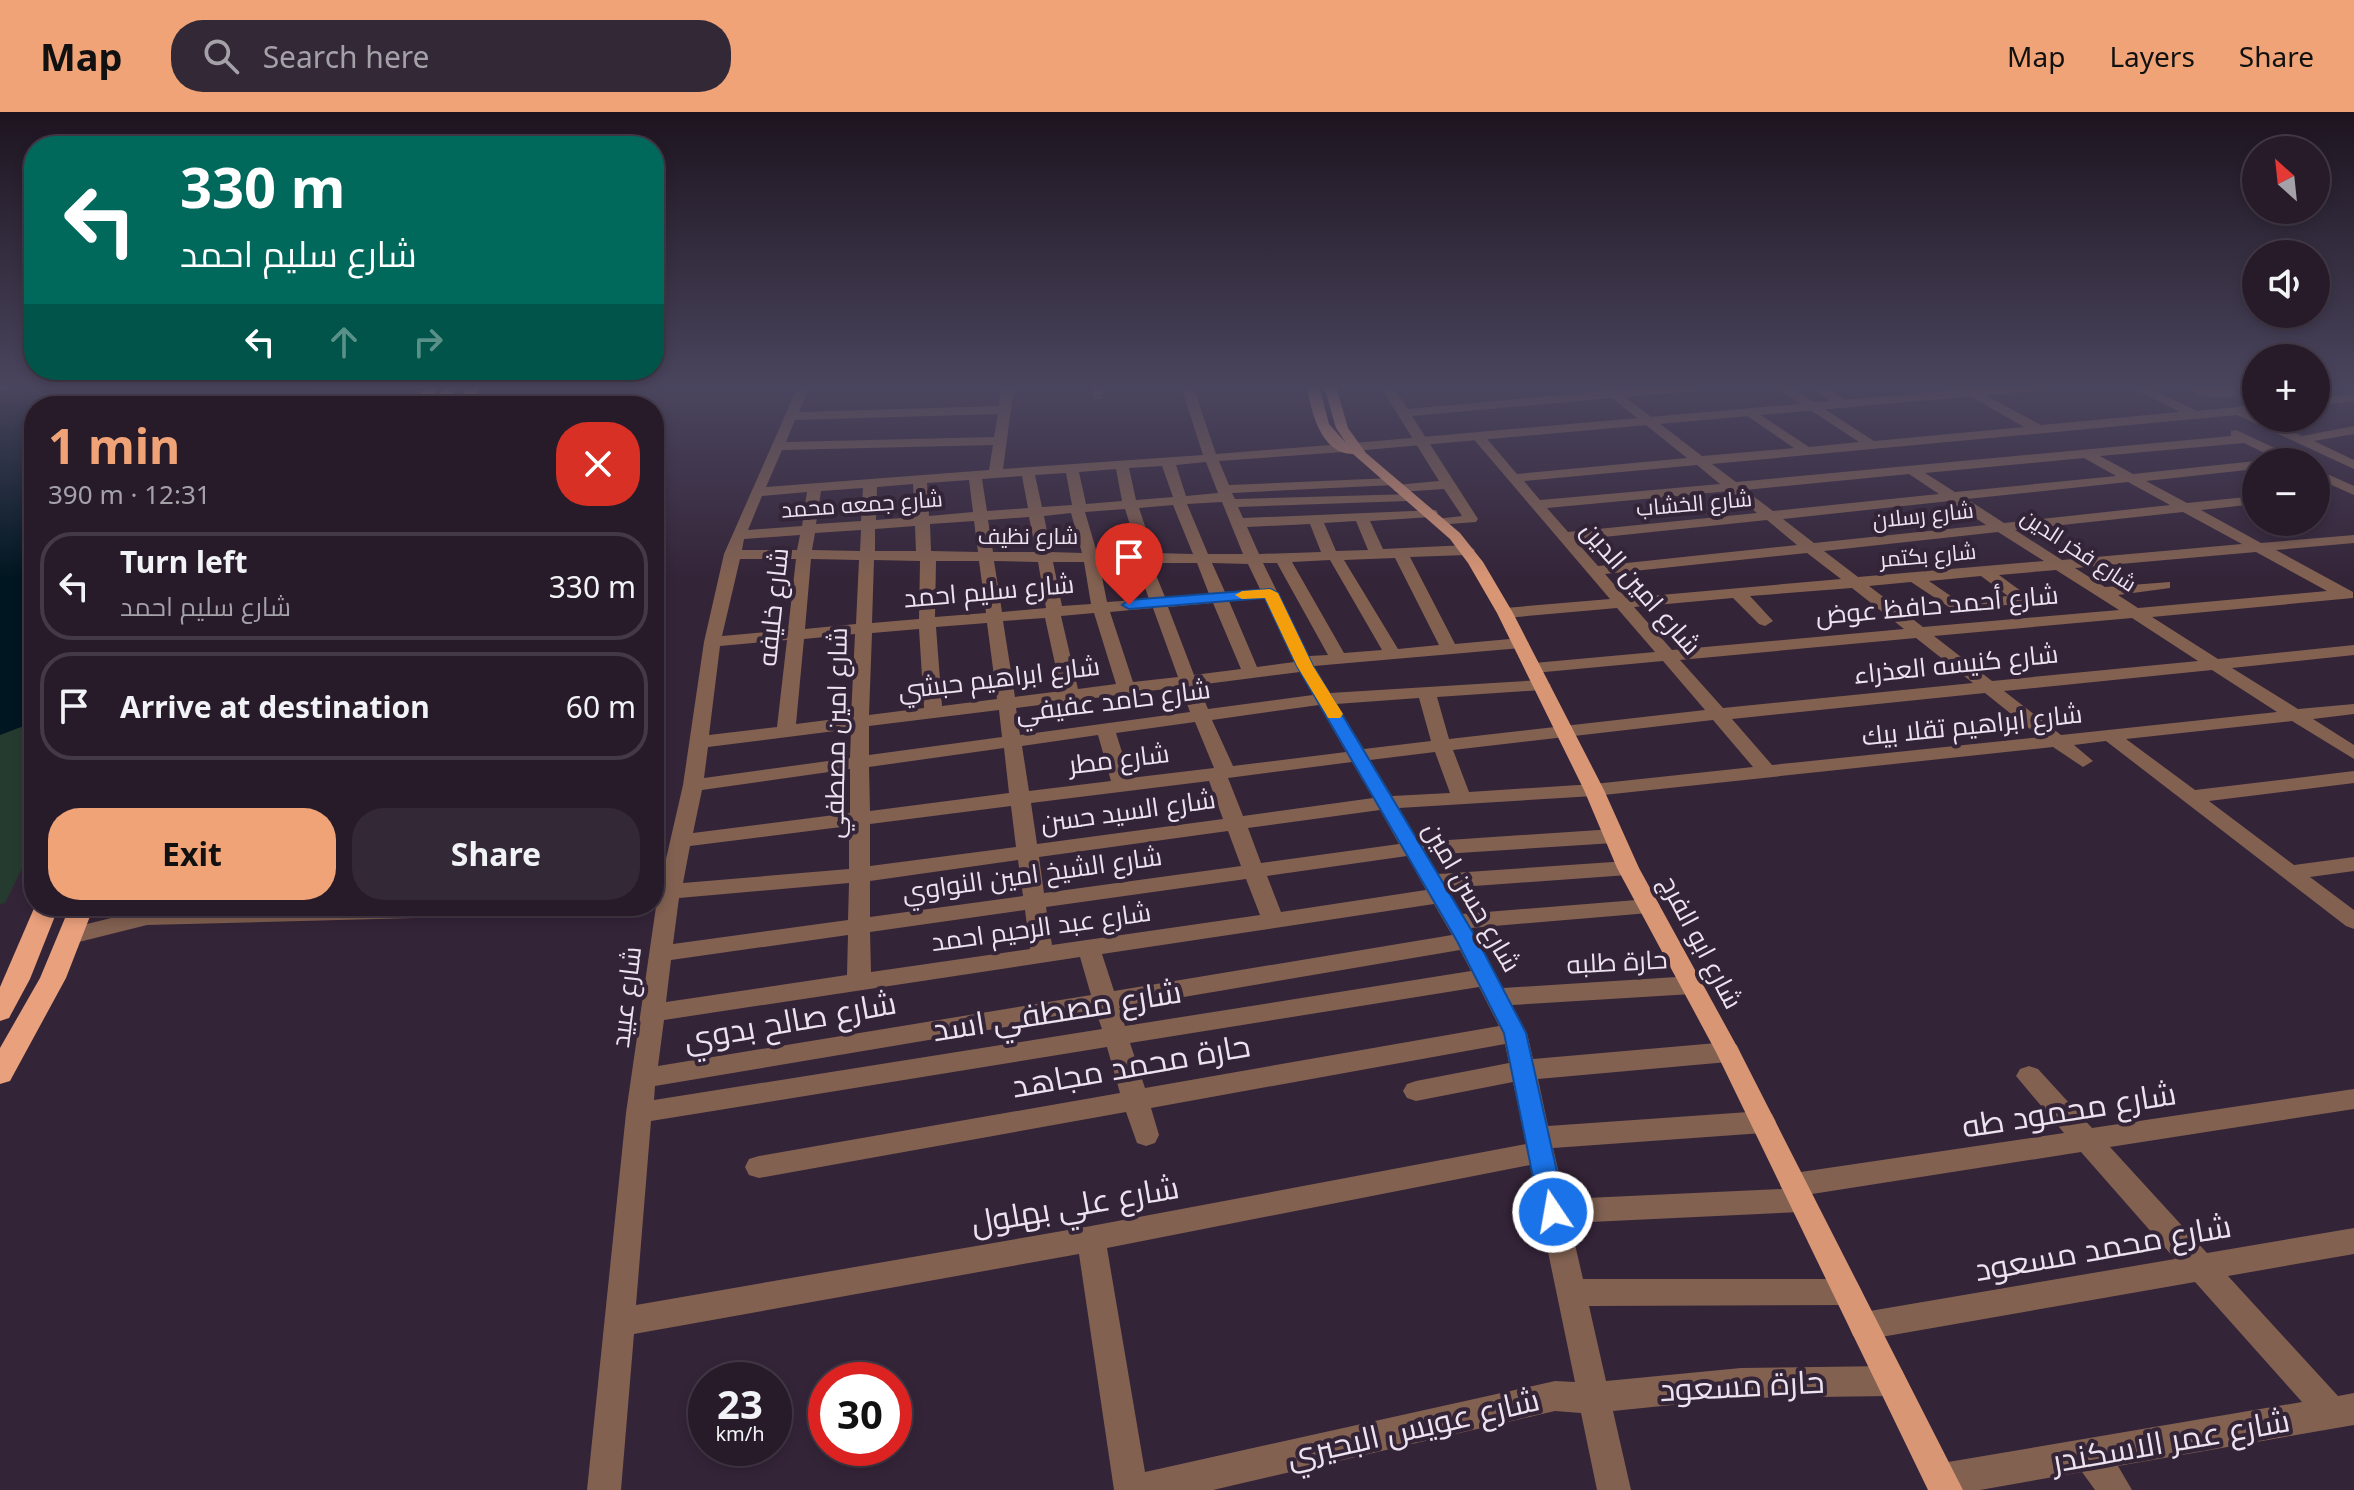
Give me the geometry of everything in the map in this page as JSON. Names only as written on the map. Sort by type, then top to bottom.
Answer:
[{"type":"highway","points":[[0,1011],[43,916]]},
{"type":"highway","points":[[0,1073],[47,990],[78,916]]},
{"type":"main road","name":"شارع ابو الفرج","points":[[1353,450],[1436,518],[1467,550],[1505,613],[1594,790],[1628,868],[1728,1052],[1941,1487]]},
{"type":"street","name":"شارع عبيد","points":[[664,890],[681,841],[693,785],[712,642],[735,544],[776,450]]},
{"type":"street","points":[[995,475],[999,450]]},
{"type":"street","name":"شارع حسن امين","points":[[1208,450],[1253,559],[1304,664],[1461,932],[1515,1033],[1614,1490]]},
{"type":"street","points":[[757,492],[1348,450]]},
{"type":"street","points":[[1274,543],[1315,519],[1471,519],[1427,450]]},
{"type":"street","name":"شارع امين الدين","points":[[1489,450],[1768,772]]},
{"type":"street","points":[[1688,450],[2083,761]]},
{"type":"street","points":[[1513,478],[1815,450]]},
{"type":"street","name":"شارع فخر الدين","points":[[1881,450],[2354,753]]},
{"type":"street","points":[[2077,450],[2350,596]]},
{"type":"street","points":[[1537,505],[2133,450]]},
{"type":"street","points":[[2322,450],[2354,465]]},
{"type":"street","points":[[1168,462],[1202,558],[1251,673]]},
{"type":"street","points":[[1122,465],[1159,603],[1221,772],[1235,824],[1273,921]]},
{"type":"street","name":"شارع الخشاب","points":[[1565,537],[1957,499],[2242,467]]},
{"type":"street","points":[[1072,469],[1100,607],[1126,689]]},
{"type":"street","points":[[1028,473],[1071,696]]},
{"type":"street","points":[[975,477],[1042,955]]},
{"type":"street","points":[[2330,480],[2352,490]]},
{"type":"street","points":[[920,481],[933,713]]},
{"type":"street","name":"شارع امين مصطفي","points":[[859,983],[860,722],[870,484]]},
{"type":"street","points":[[1230,503],[1448,485]]},
{"type":"street","name":"شارع خليفه","points":[[786,732],[804,556],[815,488]]},
{"type":"street","points":[[1230,503],[1399,489]]},
{"type":"street","points":[[2330,492],[2352,490]]},
{"type":"street","name":"شارع جمعه محمد","points":[[735,544],[809,530],[1131,504],[1180,501],[1230,503]]},
{"type":"street","name":"شارع رسلان","points":[[1594,571],[2242,502]]},
{"type":"street","points":[[1230,503],[1274,543],[1339,659]]},
{"type":"street","points":[[1361,517],[1378,554]]},
{"type":"street","points":[[1315,519],[1332,555],[1393,654]]},
{"type":"street","name":"شارع بكتمر","points":[[1505,613],[2354,539]]},
{"type":"street","name":"شارع نظيف","points":[[735,544],[804,556],[986,558],[1253,559],[1274,543],[1332,555],[1467,550]]},
{"type":"street","points":[[1400,553],[1449,649]]},
{"type":"street","points":[[2103,592],[2166,584],[2130,559]]},
{"type":"street","points":[[1915,578],[1955,606],[2018,600],[2019,597],[1985,572]]},
{"type":"street","name":"شارع سليم احمد","points":[[712,642],[1270,593]]},
{"type":"street","points":[[1737,593],[1765,621]]},
{"type":"street","name":"شارع أحمد حافظ عوض","points":[[1538,677],[1667,656],[2350,596]]},
{"type":"street","name":"شارع ابراهيم حبشي","points":[[699,742],[1251,673],[1339,659],[1521,643]]},
{"type":"street","name":"شارع كنيسه العذراء","points":[[1564,730],[2354,650]]},
{"type":"street","name":"شارع حامد عفيفي","points":[[693,785],[1325,699],[1426,692],[1538,677]]},
{"type":"street","points":[[1426,692],[1462,798]]},
{"type":"street","name":"شارع ابراهيم تقلا بيك","points":[[1594,790],[2059,743],[2354,709]]},
{"type":"street","points":[[1106,729],[1122,785]]},
{"type":"street","name":"شارع مطر","points":[[681,841],[1564,730]]},
{"type":"street","points":[[2112,737],[2354,921]]},
{"type":"street","points":[[2192,797],[2354,777]]},
{"type":"street","name":"شارع السيد حسن","points":[[664,899],[1028,853],[1385,803],[1594,790]]},
{"type":"street","name":"شارع الشيخ امين النواوي","points":[[659,954],[1412,849],[1614,836]]},
{"type":"street","points":[[2293,872],[2354,864]]},
{"type":"street","name":"شارع عبد الرحيم احمد","points":[[653,1013],[1273,921],[1434,889],[1628,868]]},
{"type":"street","name":"شارع صالح بدوي","points":[[644,1078],[1105,1001],[1461,932],[1649,906]]},
{"type":"street","points":[[71,936],[147,917],[189,916]]},
{"type":"street","name":"شارع عبيد","points":[[604,1490],[660,916]]},
{"type":"street","points":[[1089,948],[1146,1135]]},
{"type":"street","name":"حارة طلبه","points":[[1492,987],[1692,985]]},
{"type":"street","name":"شارع مصطفي اسد","points":[[639,1113],[1116,1036],[1492,987]]},
{"type":"street","name":"حارة محمد مجاهد","points":[[759,1167],[1515,1033]]},
{"type":"street","points":[[1416,1091],[1523,1070],[1728,1052]]},
{"type":"street","points":[[2029,1076],[2202,1268],[2343,1411]]},
{"type":"street","name":"شارع محمود طه","points":[[1553,1212],[1798,1192],[2354,1099]]},
{"type":"street","name":"شارع علي بهلول","points":[[621,1322],[1091,1239],[1539,1145],[1763,1122]]},
{"type":"street","points":[[1091,1239],[1131,1490]]},
{"type":"street","name":"شارع محمد مسعود","points":[[1864,1326],[2354,1241]]},
{"type":"street","points":[[1570,1293],[1847,1292]]},
{"type":"street","name":"حارة مسعود","points":[[1592,1398],[1741,1383],[1891,1381]]},
{"type":"street","name":"شارع عويس البحيري","points":[[1140,1490],[1555,1396],[1592,1398]]},
{"type":"street","name":"شارع عمر الاسكندر","points":[[1941,1487],[2089,1455],[2343,1411]]},
{"type":"street","points":[[2089,1455],[2115,1490]]},
{"type":"green space","points":[[24,726],[24,864],[5,903],[0,904],[0,735]]},
{"type":"water","points":[[0,450],[24,450],[24,726],[0,735]]},
{"type":"slow traffic","points":[[1242,595],[1270,593],[1305,666],[1334,714]]},
{"type":"route","points":[[1129,605],[1270,593],[1305,666],[1467,941],[1515,1033],[1553,1212]]}]
